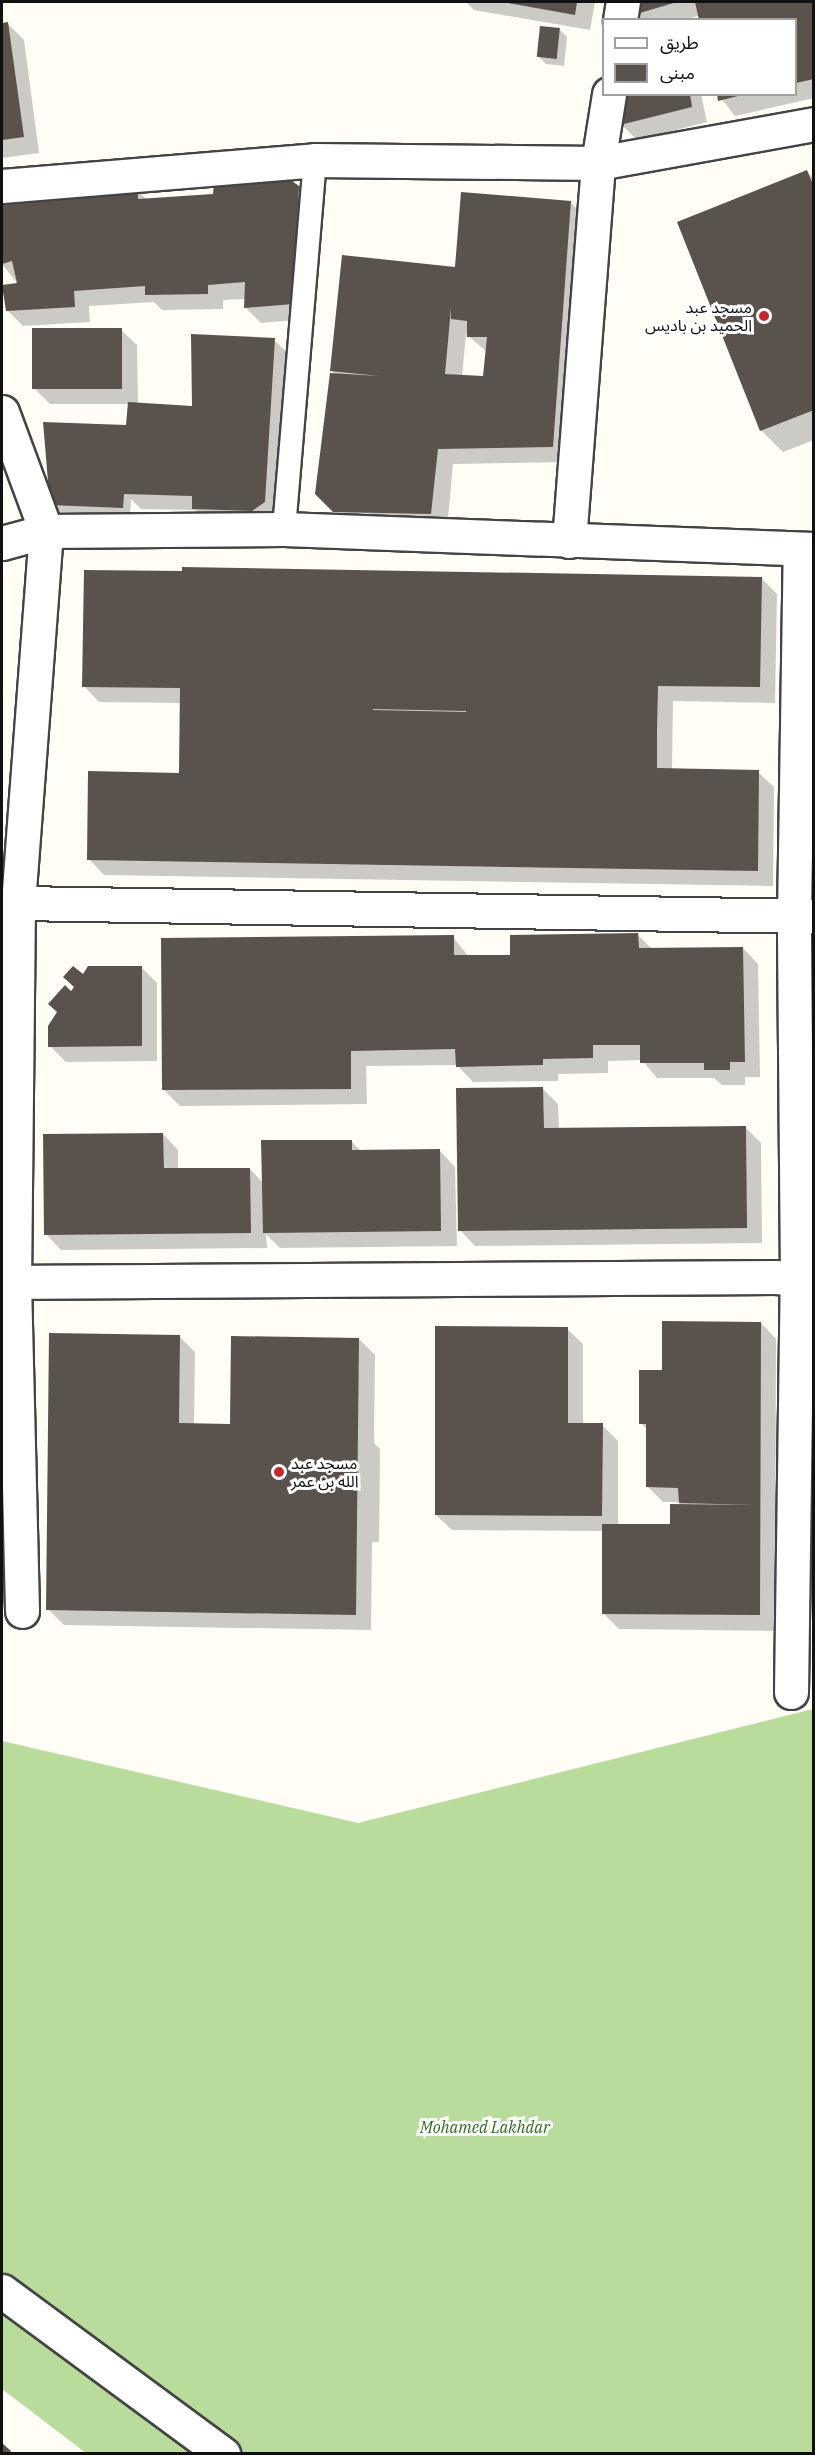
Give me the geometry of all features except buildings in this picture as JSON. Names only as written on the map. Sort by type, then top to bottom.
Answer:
[{"type":"street","points":[[620,18],[623,2]]},
{"type":"street","points":[[568,541],[598,163],[609,96]]},
{"type":"street","points":[[2,186],[315,160],[598,163],[813,124]]},
{"type":"street","points":[[2,412],[46,531],[18,903],[8,1282],[22,1611]]},
{"type":"street","points":[[2,543],[46,531],[284,529],[807,550],[804,916],[805,1280],[791,1692]]},
{"type":"street","points":[[18,903],[804,916]]},
{"type":"street","points":[[8,1282],[805,1280]]},
{"type":"street","points":[[2,2291],[223,2454]]},
{"type":"lane","points":[[284,529],[315,160]]},
{"type":"green space","name":"Mohamed Lakhdar","points":[[813,1709],[813,2453],[86,2453],[2,2389],[2,1741],[358,1823]]},
{"type":"place","name":"مسجد عبد الحميد بن باديس","points":[[764,316]]},
{"type":"place","name":"مسجد عبد الله بن عمر","points":[[279,1472]]}]
